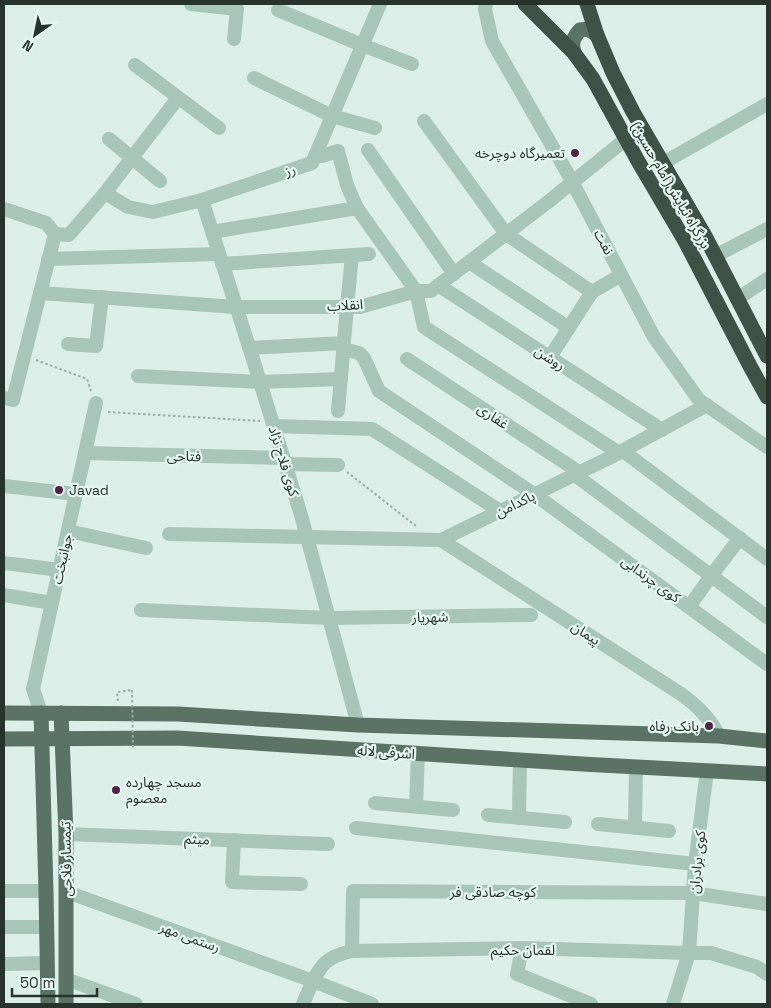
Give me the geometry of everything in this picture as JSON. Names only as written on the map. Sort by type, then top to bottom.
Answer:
[{"type":"highway","name":"بزرگراه نیایش(امام حسین)","points":[[525,4],[574,53],[593,79],[685,241],[767,397]]},
{"type":"highway","name":"بزرگراه نیایش(امام حسین)","points":[[587,4],[597,36],[613,73],[705,236],[767,356]]},
{"type":"main road","points":[[574,53],[572,44],[574,36],[580,30],[588,29],[597,36]]},
{"type":"main road","name":"اشرفی لاله","points":[[4,713],[178,714],[358,725],[719,736],[767,741]]},
{"type":"main road","name":"تیمسار فلاحی","points":[[41,713],[48,1004]]},
{"type":"main road","name":"تیمسار فلاحی","points":[[61,713],[66,834],[66,1004]]},
{"type":"main road","name":"اشرفی لاله","points":[[4,738],[177,738],[767,774]]},
{"type":"main road","points":[[46,891],[66,892]]},
{"type":"street","points":[[191,4],[216,5],[237,9],[234,39]]},
{"type":"street","name":"رز","points":[[105,192],[128,207],[153,212],[202,200],[312,163],[380,4]]},
{"type":"street","name":"نفت","points":[[486,4],[485,9],[492,41],[572,182],[654,337],[699,400],[767,447]]},
{"type":"street","points":[[278,10],[412,64]]},
{"type":"street","points":[[135,65],[219,128]]},
{"type":"street","points":[[254,78],[332,116],[375,128]]},
{"type":"street","points":[[4,209],[46,223],[55,234],[69,235],[178,98]]},
{"type":"street","points":[[663,163],[767,104]]},
{"type":"street","points":[[424,121],[506,234],[592,292]]},
{"type":"street","points":[[109,139],[160,181]]},
{"type":"street","name":"انقلاب","points":[[40,293],[236,307],[360,307],[416,291],[432,291],[626,139]]},
{"type":"street","points":[[368,150],[454,274]]},
{"type":"street","points":[[322,156],[338,151],[346,185],[357,208],[416,291],[424,327],[621,452],[767,559]]},
{"type":"street","name":"کوی فلاح نژاد","points":[[202,200],[307,538],[358,725]]},
{"type":"street","points":[[212,232],[357,208]]},
{"type":"street","points":[[715,256],[767,229]]},
{"type":"street","points":[[4,398],[13,400],[55,234]]},
{"type":"street","points":[[48,259],[221,259],[369,254]]},
{"type":"street","points":[[338,411],[352,255]]},
{"type":"street","points":[[469,262],[569,328]]},
{"type":"street","points":[[550,357],[592,292],[621,275]]},
{"type":"street","points":[[737,299],[767,280]]},
{"type":"street","name":"روشن","points":[[438,286],[662,430]]},
{"type":"street","points":[[68,344],[96,346],[102,297]]},
{"type":"street","points":[[249,348],[344,346]]},
{"type":"street","name":"کوی چرندابی","points":[[344,346],[359,352],[364,358],[379,390],[534,494],[767,664]]},
{"type":"street","name":"غفاری","points":[[407,359],[577,474],[767,617]]},
{"type":"street","points":[[138,376],[260,382],[341,379]]},
{"type":"street","name":"جوانبخت","points":[[41,713],[33,689],[96,403]]},
{"type":"street","name":"پاکدامن","points":[[169,534],[438,540],[621,452],[707,405]]},
{"type":"street","points":[[273,424],[372,429],[500,511]]},
{"type":"street","name":"فتاحی","points":[[85,453],[338,465]]},
{"type":"street","points":[[4,486],[76,494]]},
{"type":"street","points":[[68,531],[146,548]]},
{"type":"street","points":[[689,607],[740,538]]},
{"type":"street","name":"پیمان","points":[[438,540],[681,694],[695,704],[713,723],[719,736]]},
{"type":"street","points":[[4,563],[60,570]]},
{"type":"street","points":[[4,596],[52,603]]},
{"type":"street","name":"شهریار","points":[[142,610],[329,618],[531,615]]},
{"type":"street","points":[[416,806],[418,754]]},
{"type":"street","points":[[519,818],[520,760]]},
{"type":"street","points":[[635,828],[636,767]]},
{"type":"street","name":"کوی برادران","points":[[673,1004],[689,953],[695,864],[707,771]]},
{"type":"street","points":[[375,802],[453,810]]},
{"type":"street","points":[[488,815],[565,822]]},
{"type":"street","points":[[598,824],[669,831]]},
{"type":"street","points":[[356,828],[695,864]]},
{"type":"street","name":"میثم","points":[[66,834],[328,844]]},
{"type":"street","points":[[234,840],[232,882],[301,884]]},
{"type":"street","points":[[4,891],[46,891]]},
{"type":"street","name":"کوچه صادقی فر","points":[[352,951],[352,891],[693,893]]},
{"type":"street","name":"رستمی مهر","points":[[66,892],[372,1004]]},
{"type":"street","points":[[693,893],[767,904]]},
{"type":"street","points":[[4,927],[47,927]]},
{"type":"street","points":[[522,948],[517,974],[591,1004]]},
{"type":"street","name":"لقمان حکیم","points":[[303,1004],[312,982],[326,962],[340,954],[352,951],[522,948],[711,953],[757,966],[767,974]]},
{"type":"street","points":[[4,964],[48,963]]},
{"type":"street","points":[[66,979],[136,1004]]},
{"type":"path","points":[[24,355],[87,379],[100,412],[273,424]]},
{"type":"path","points":[[338,465],[438,540]]},
{"type":"path","points":[[117,692],[132,690],[133,750]]},
{"type":"place","name":"تعمیرگاه دوچرخه","points":[[575,153]]},
{"type":"place","name":"Javad","points":[[59,490]]},
{"type":"place","name":"بانک رفاه","points":[[709,726]]},
{"type":"place","name":"مسجد چهارده معصوم","points":[[116,790]]}]
